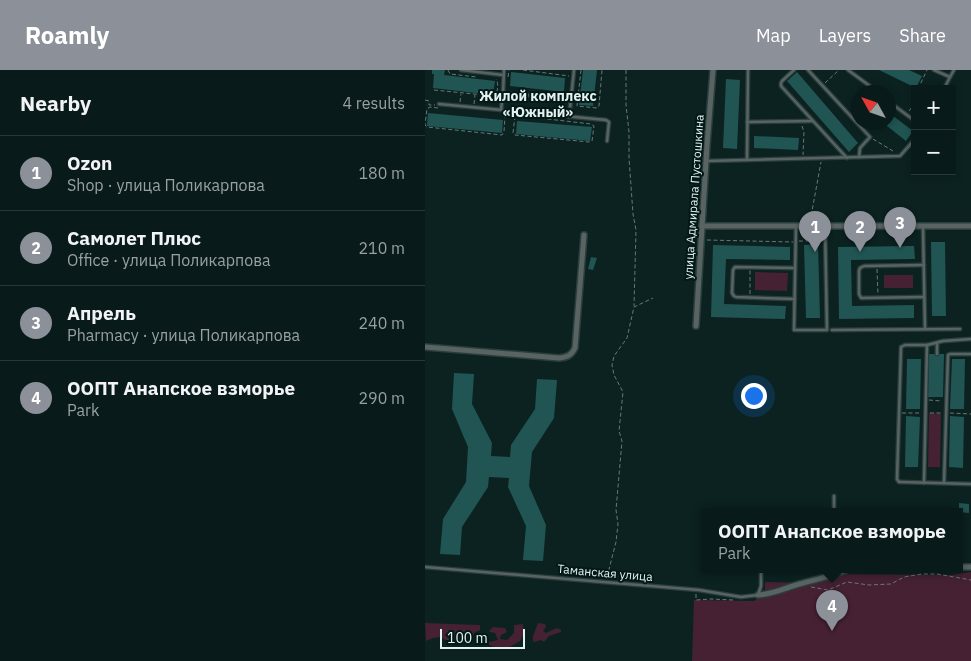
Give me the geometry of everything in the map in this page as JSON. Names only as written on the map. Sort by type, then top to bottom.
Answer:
[{"type":"street","name":"улица Адмирала Пустошкина","points":[[696,326],[713,70]]},
{"type":"street","points":[[702,226],[971,226]]},
{"type":"street","points":[[425,348],[559,358],[568,357],[575,348],[584,235]]},
{"type":"street","points":[[758,595],[771,594],[836,573]]},
{"type":"lane","points":[[461,70],[503,75]]},
{"type":"lane","points":[[501,110],[504,70]]},
{"type":"lane","points":[[569,117],[574,70]]},
{"type":"lane","points":[[747,160],[748,70]]},
{"type":"lane","points":[[794,70],[781,84],[847,158]]},
{"type":"lane","points":[[808,70],[870,137],[860,148],[859,157]]},
{"type":"lane","points":[[848,70],[868,85]]},
{"type":"lane","points":[[934,70],[950,77]]},
{"type":"lane","points":[[946,85],[954,70]]},
{"type":"lane","points":[[503,93],[571,99]]},
{"type":"lane","points":[[439,104],[606,120],[609,122],[607,141]]},
{"type":"lane","points":[[896,106],[911,118]]},
{"type":"lane","points":[[747,122],[813,121]]},
{"type":"lane","points":[[706,161],[900,156],[911,144]]},
{"type":"lane","points":[[796,226],[794,330],[827,330],[825,226]]},
{"type":"lane","points":[[923,226],[925,330]]},
{"type":"lane","points":[[923,265],[862,266],[859,271],[860,297],[924,297]]},
{"type":"lane","points":[[795,268],[737,266],[734,268],[733,293],[736,297],[795,298]]},
{"type":"lane","points":[[832,330],[959,329]]},
{"type":"lane","points":[[971,340],[943,341],[927,345],[905,345],[901,347],[898,481],[971,484]]},
{"type":"lane","points":[[937,343],[937,354]]},
{"type":"lane","points":[[924,483],[927,345]]},
{"type":"lane","points":[[944,483],[948,355],[971,354]]},
{"type":"lane","points":[[834,496],[834,508]]},
{"type":"lane","name":"Таманская улица","points":[[425,567],[696,590],[741,596],[758,595]]},
{"type":"lane","points":[[758,595],[761,586],[761,573]]},
{"type":"path","points":[[448,70],[450,74],[478,77]]},
{"type":"path","points":[[508,78],[509,70]]},
{"type":"path","points":[[523,70],[569,75],[570,77]]},
{"type":"path","points":[[581,70],[577,106],[597,108],[599,106],[602,70]]},
{"type":"path","points":[[607,583],[618,524],[616,510],[622,441],[619,431],[623,392],[614,375],[612,365],[614,356],[627,338],[634,307],[636,230],[629,158],[626,70]]},
{"type":"path","points":[[822,85],[839,70]]},
{"type":"path","points":[[920,85],[927,70]]},
{"type":"path","points":[[434,90],[494,96],[497,93],[496,79]]},
{"type":"path","points":[[425,100],[429,101],[429,105],[439,104]]},
{"type":"path","points":[[429,107],[427,109],[425,125],[427,127],[502,135],[504,132],[505,115]]},
{"type":"path","points":[[907,115],[911,109]]},
{"type":"path","points":[[515,116],[513,133],[515,135],[589,142],[592,141],[593,126],[591,124]]},
{"type":"path","points":[[800,121],[804,132],[803,159]]},
{"type":"path","points":[[870,137],[900,156]]},
{"type":"path","points":[[809,226],[821,158]]},
{"type":"path","points":[[701,240],[826,241]]},
{"type":"path","points":[[877,266],[878,298]]},
{"type":"path","points":[[749,297],[750,267]]},
{"type":"path","points":[[634,307],[653,298]]},
{"type":"path","points":[[926,400],[946,401]]},
{"type":"path","points":[[899,412],[971,414]]},
{"type":"path","points":[[797,585],[828,590],[847,582],[869,585],[891,584],[904,577],[937,574],[971,580]]},
{"type":"path","points":[[696,590],[696,600],[740,599]]},
{"type":"shaded area","points":[[755,272],[788,273],[787,291],[755,290]]},
{"type":"shaded area","points":[[884,275],[913,275],[913,288],[884,288]]},
{"type":"shaded area","points":[[929,413],[941,414],[940,467],[928,467]]},
{"type":"shaded area","points":[[971,572],[971,661],[692,661],[694,600],[754,601],[765,593],[765,582],[820,583],[821,574],[951,575]]},
{"type":"shaded area","points":[[425,623],[480,625],[480,630],[474,633],[472,640],[466,643],[450,642],[440,637],[426,641]]},
{"type":"shaded area","points":[[538,623],[545,624],[546,627],[543,631],[546,633],[557,628],[561,632],[549,636],[544,642],[541,640],[534,642],[533,636]]},
{"type":"shaded area","points":[[523,624],[524,634],[520,641],[508,648],[498,648],[489,645],[489,642],[498,640],[495,633],[489,631],[493,627],[505,628],[507,632],[501,635],[500,639],[507,640],[514,633],[514,625]]},
{"type":"building","points":[[432,70],[445,70],[444,75],[495,81],[493,95],[433,88],[434,74],[432,74]]},
{"type":"building","points":[[583,70],[597,70],[593,106],[579,105]]},
{"type":"building","points":[[879,70],[909,70],[922,76],[918,85],[911,86]]},
{"type":"building","points":[[511,72],[565,78],[564,92],[510,86]]},
{"type":"building","points":[[797,72],[858,143],[849,152],[787,81]]},
{"type":"building","points":[[726,79],[740,80],[737,149],[723,148]]},
{"type":"building","points":[[428,113],[503,120],[502,133],[427,126]]},
{"type":"building","points":[[896,118],[911,129],[911,134],[906,141],[892,130],[896,130]]},
{"type":"building","points":[[517,121],[592,127],[590,141],[516,134]]},
{"type":"building","points":[[754,136],[799,138],[798,150],[754,148]]},
{"type":"building","points":[[931,242],[945,242],[946,316],[932,316]]},
{"type":"building","points":[[818,244],[820,318],[806,318],[804,245]]},
{"type":"building","points":[[713,245],[790,247],[790,260],[726,259],[724,304],[786,306],[785,319],[711,317]]},
{"type":"building","points":[[914,246],[915,259],[851,260],[852,306],[914,305],[914,318],[839,319],[838,247]]},
{"type":"building","points":[[591,257],[597,258],[593,270],[588,269]]},
{"type":"building","points":[[929,354],[944,354],[943,397],[928,397]]},
{"type":"building","points":[[907,359],[921,359],[920,409],[906,409]]},
{"type":"building","points":[[952,359],[965,359],[964,409],[950,409]]},
{"type":"building","points":[[454,373],[474,374],[472,404],[492,443],[491,456],[510,457],[511,445],[535,409],[537,379],[557,380],[554,418],[532,452],[529,486],[546,525],[543,561],[523,560],[526,526],[508,487],[509,478],[489,477],[488,487],[462,527],[460,555],[440,554],[443,519],[466,482],[468,447],[452,409]]},
{"type":"building","points":[[906,416],[920,417],[918,467],[905,467]]},
{"type":"building","points":[[950,416],[964,417],[963,468],[949,467]]},
{"type":"building","points":[[959,503],[969,504],[969,513],[963,512],[963,508],[959,508]]},
{"type":"place","name":"Апрель","points":[[900,248]]},
{"type":"place","name":"Ozon","points":[[815,252]]},
{"type":"place","name":"Самолет Плюс","points":[[860,252]]},
{"type":"place","name":"ООПТ Анапское взморье","points":[[832,631]]},
{"type":"district","name":"Жилой комплекс «Южный»","points":[[538,104]]}]
